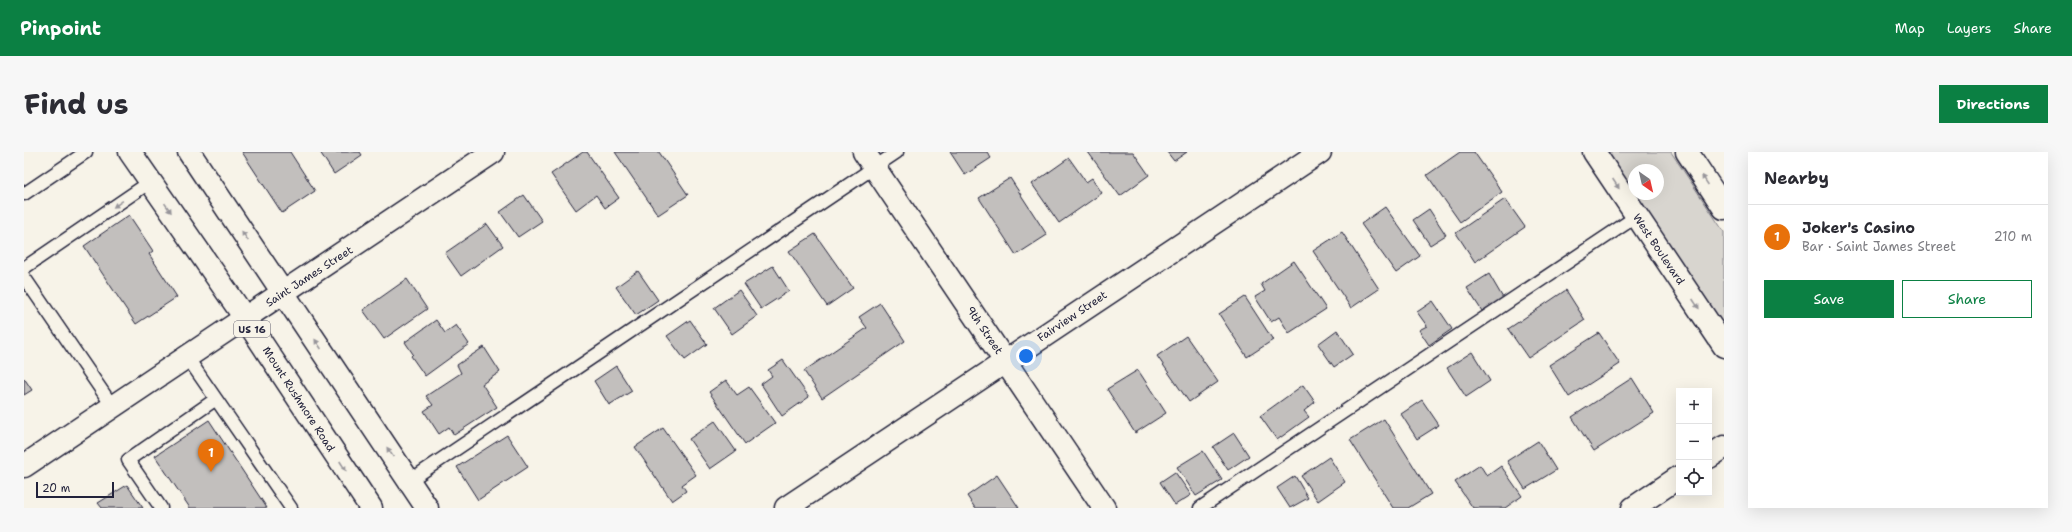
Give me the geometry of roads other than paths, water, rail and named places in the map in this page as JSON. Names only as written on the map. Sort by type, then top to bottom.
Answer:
[{"type":"main road","name":"Mount Rushmore Road","points":[[130,152],[245,318],[369,508]]},
{"type":"main road","points":[[189,152],[427,508]]},
{"type":"main road","name":"Saint James Street","points":[[24,466],[282,292],[316,272],[493,152]]},
{"type":"main road","name":"Fairview Street","points":[[786,508],[1320,152]]},
{"type":"main road","name":"West Boulevard","points":[[1594,152],[1724,346]]},
{"type":"main road","points":[[1687,152],[1724,208]]},
{"type":"main road","name":"9th Street","points":[[869,160],[1006,360],[1104,508]]},
{"type":"main road","points":[[1712,455],[1724,447]]},
{"type":"main road","points":[[1633,508],[1676,479]]},
{"type":"lane","points":[[24,194],[86,152]]},
{"type":"lane","points":[[409,481],[869,160],[897,152]]},
{"type":"lane","points":[[24,268],[150,182]]},
{"type":"lane","points":[[1200,508],[1637,216]]},
{"type":"lane","points":[[24,277],[113,407]]},
{"type":"lane","points":[[187,357],[291,508]]},
{"type":"lane","points":[[161,508],[128,460],[216,399]]},
{"type":"place","name":"Joker's Casino","points":[[211,472]]}]
